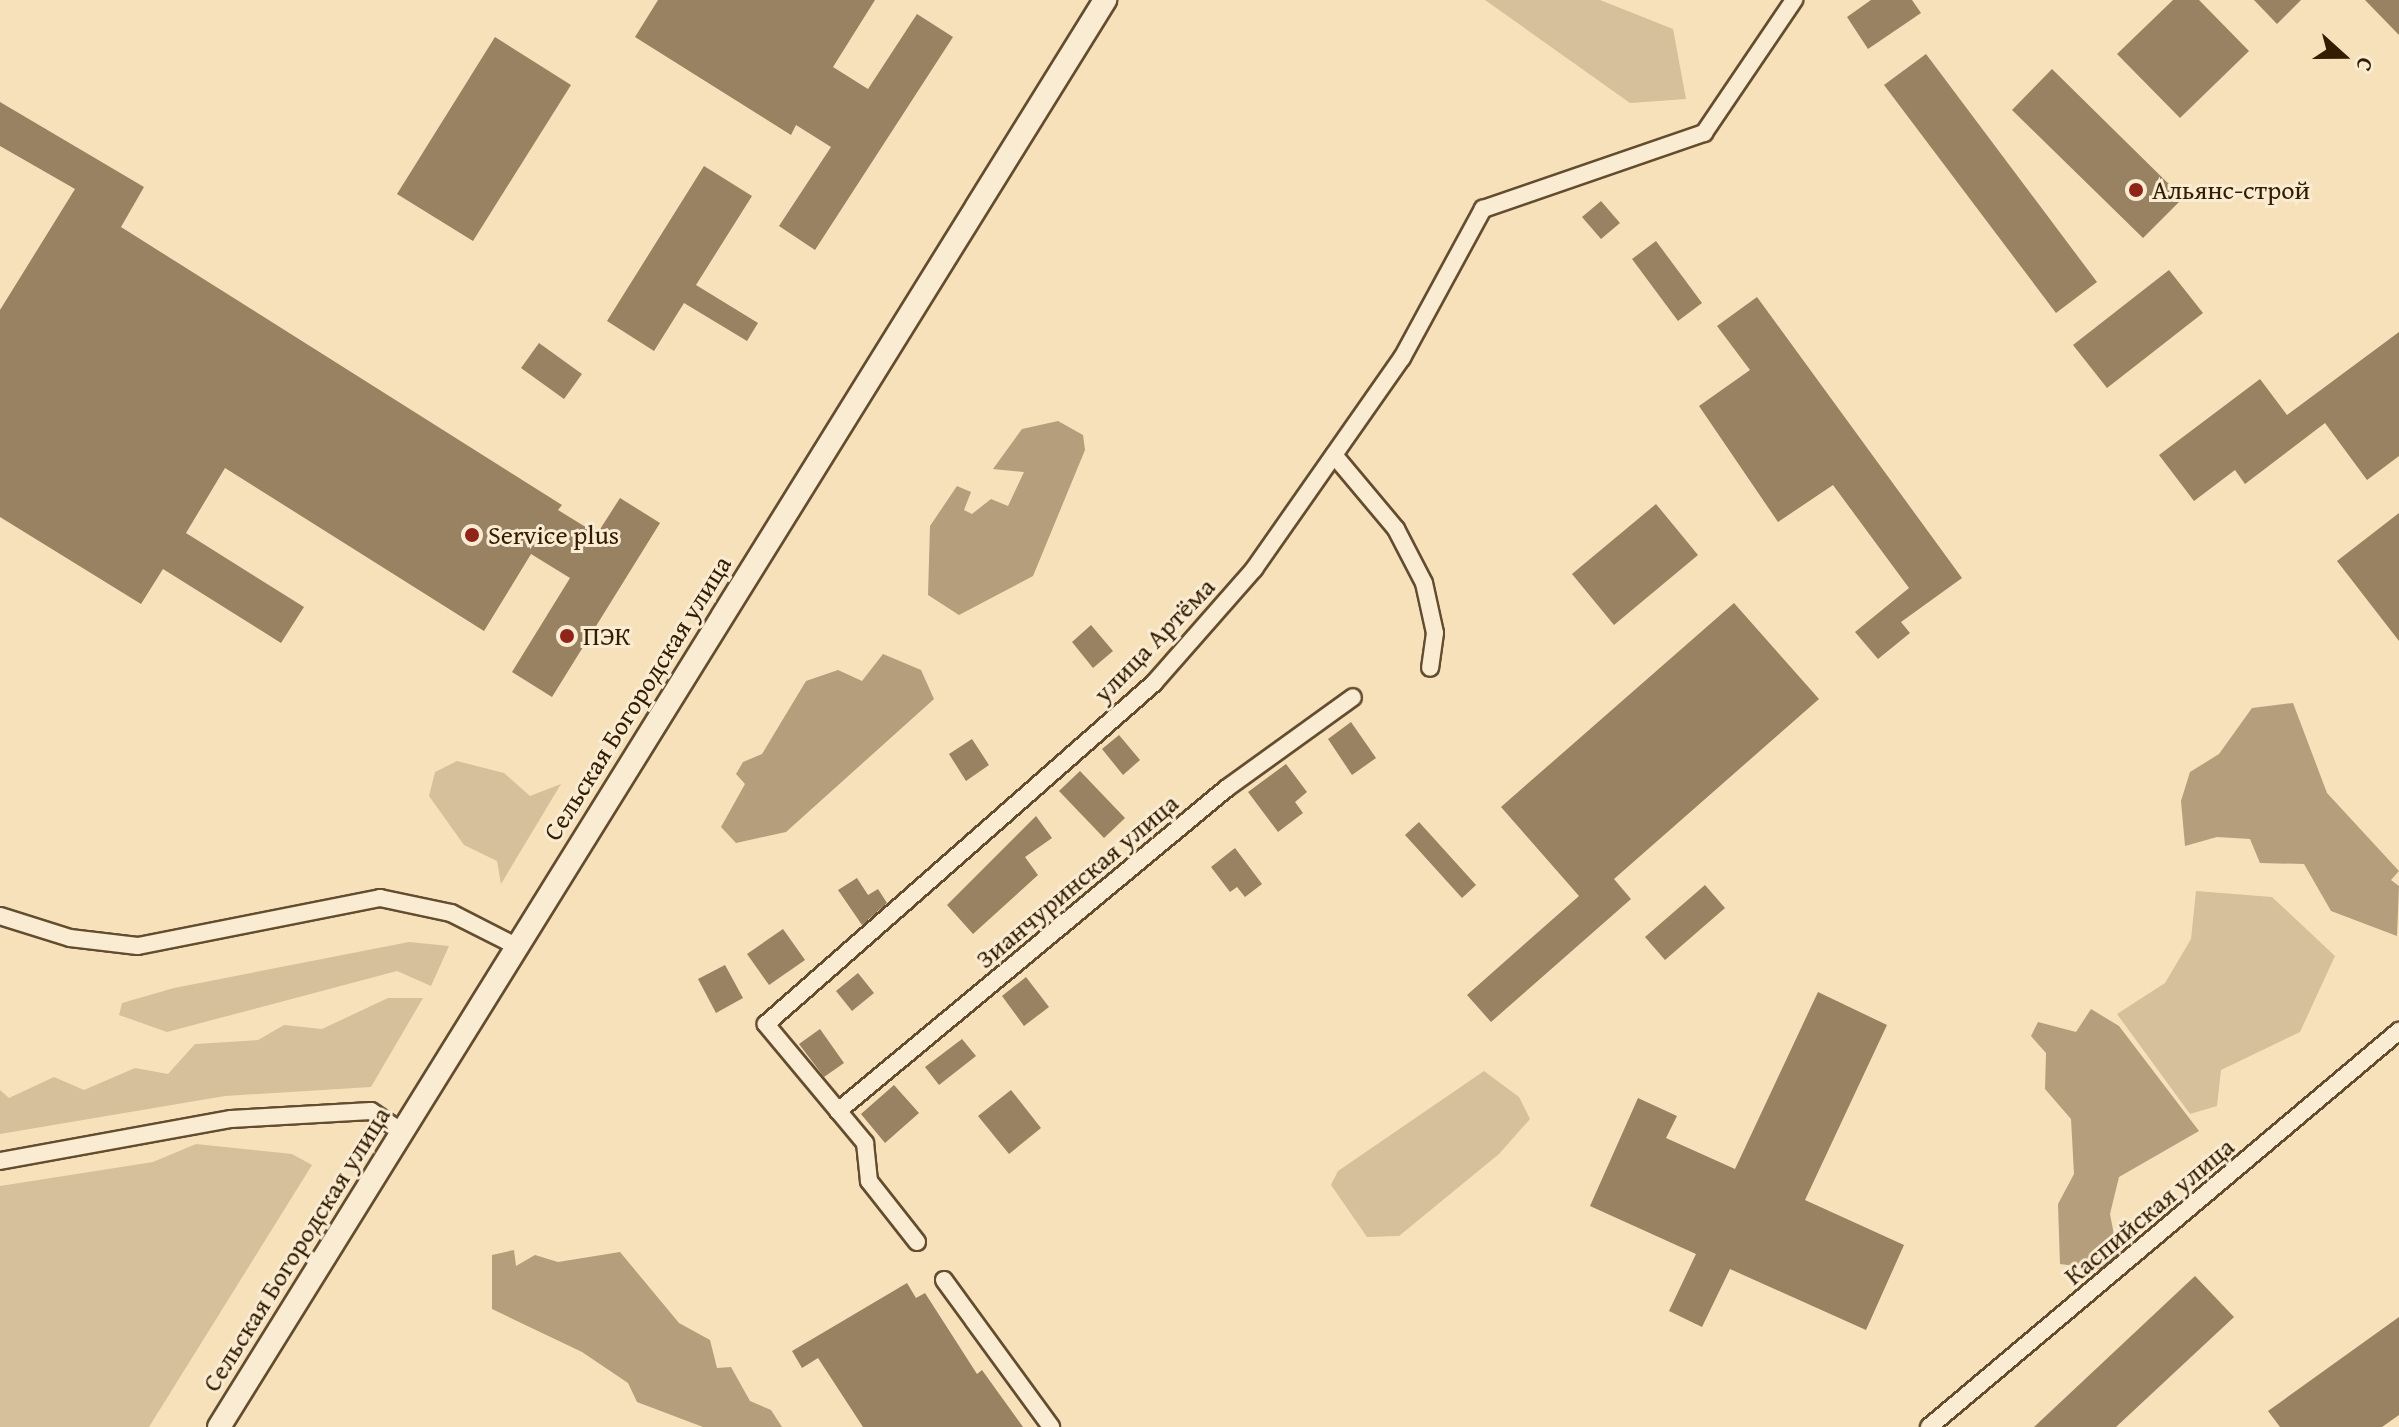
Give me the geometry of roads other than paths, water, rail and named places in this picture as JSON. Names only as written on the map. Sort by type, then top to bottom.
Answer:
[{"type":"main road","name":"Сельская Богородская улица","points":[[219,1427],[1105,0]]},
{"type":"street","name":"улица Артёма","points":[[838,1111],[766,1024],[1154,683],[1254,569],[1402,358],[1483,209],[1704,133],[1794,0]]},
{"type":"street","points":[[1334,455],[1396,529],[1424,583],[1435,633],[1430,668]]},
{"type":"street","name":"Зианчуринская улица","points":[[838,1111],[1227,788],[1353,697]]},
{"type":"street","points":[[0,916],[70,938],[138,946],[380,898],[451,913],[516,946]]},
{"type":"street","name":"Каспийская улица","points":[[1929,1427],[2399,1031]]},
{"type":"street","points":[[0,1161],[231,1119],[371,1111],[401,1131]]},
{"type":"street","points":[[838,1111],[865,1143],[869,1181],[917,1242]]},
{"type":"street","points":[[944,1280],[1051,1427]]},
{"type":"place","name":"Альянс-строй","points":[[2136,190]]},
{"type":"place","name":"Service plus","points":[[472,535]]},
{"type":"place","name":"ПЭК","points":[[567,636]]}]
